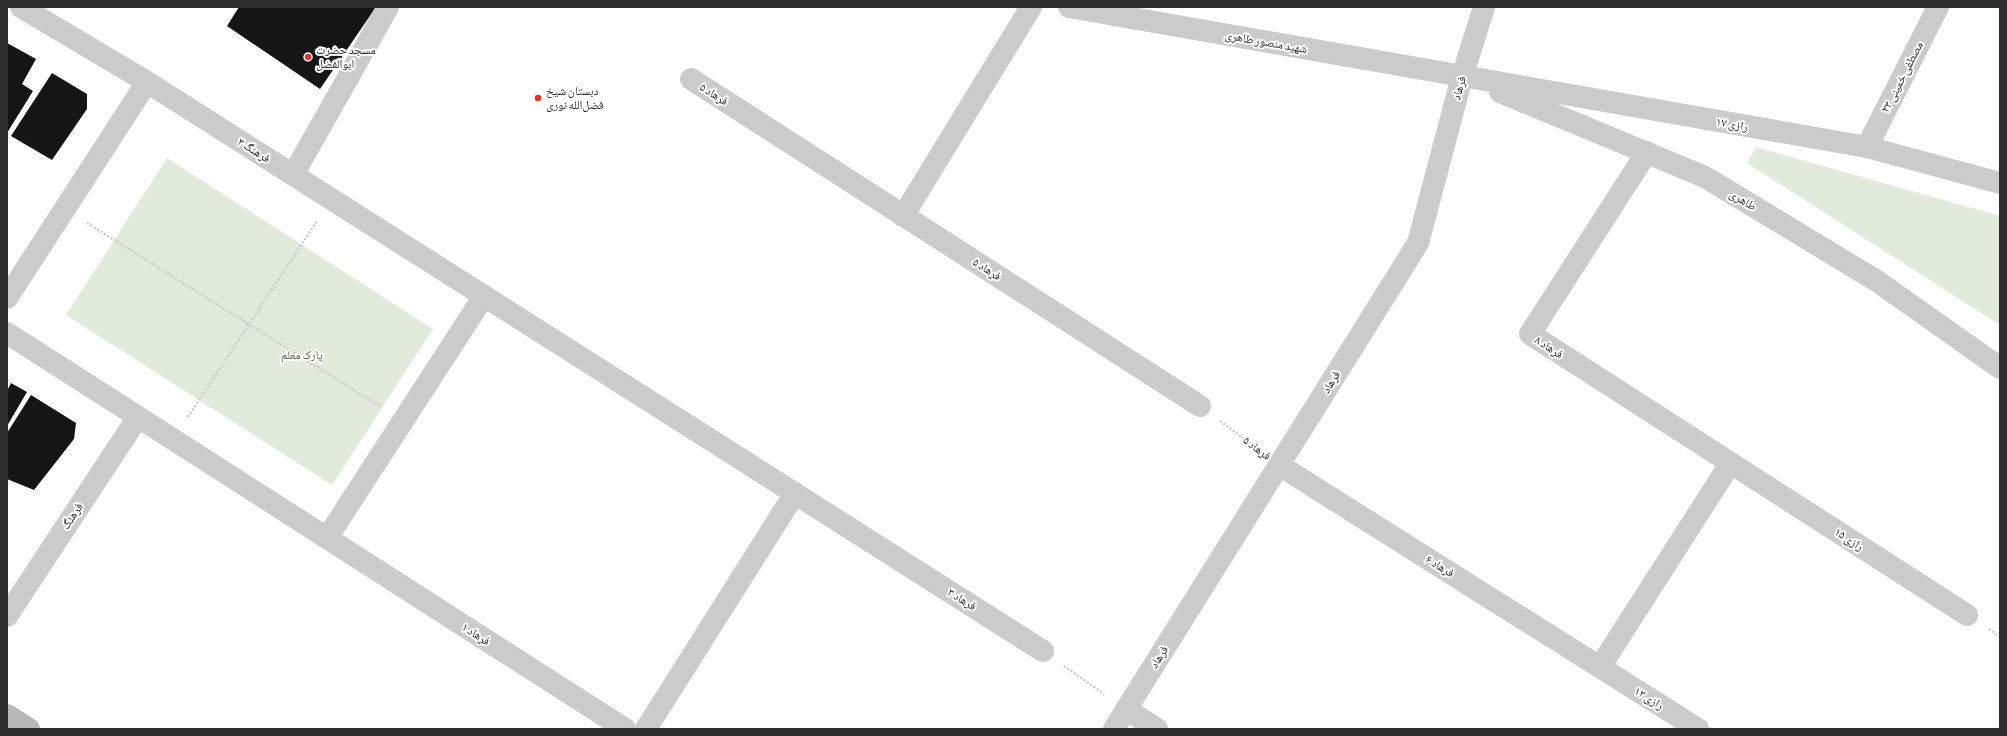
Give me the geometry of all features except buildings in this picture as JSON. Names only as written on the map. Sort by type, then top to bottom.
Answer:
[{"type":"main road","points":[[7,715],[29,729]]},
{"type":"street","name":"فرهنگ ۳","points":[[21,7],[147,82],[484,296]]},
{"type":"street","points":[[294,175],[388,7]]},
{"type":"street","points":[[903,216],[1031,7]]},
{"type":"street","name":"شهید منصور طاهری","points":[[1069,7],[1462,76]]},
{"type":"street","name":"فرهاد","points":[[1114,729],[1418,243],[1462,76],[1484,7]]},
{"type":"street","name":"مصطفی خمینی ۲۳","points":[[1867,147],[1938,7]]},
{"type":"street","name":"رازی ۱۷","points":[[1462,76],[1867,147],[2000,183]]},
{"type":"street","name":"طاهری","points":[[1462,76],[1705,177],[1870,277],[2000,368]]},
{"type":"street","name":"فرهاد ۵","points":[[691,79],[1200,406]]},
{"type":"street","points":[[7,298],[147,82]]},
{"type":"street","name":"فرهاد ۸","points":[[1647,152],[1530,334],[1730,464]]},
{"type":"street","points":[[327,538],[484,296]]},
{"type":"street","name":"فرهاد ۳","points":[[484,296],[1043,651]]},
{"type":"street","name":"فرهاد ۱","points":[[7,333],[625,729]]},
{"type":"street","name":"فرهنگ","points":[[7,616],[138,417]]},
{"type":"street","points":[[1600,667],[1730,464]]},
{"type":"street","name":"رازی ۱۵","points":[[1730,464],[1967,615]]},
{"type":"street","name":"فرهاد ۶","points":[[1279,465],[1600,667]]},
{"type":"street","points":[[646,729],[795,493]]},
{"type":"street","name":"رازی ۱۳","points":[[1600,667],[1698,729]]},
{"type":"street","points":[[1126,709],[1157,729]]},
{"type":"path","points":[[173,440],[332,199]]},
{"type":"path","points":[[64,209],[404,421]]},
{"type":"path","name":"فرهاد ۵","points":[[1200,406],[1279,465]]},
{"type":"path","points":[[1043,651],[1126,709]]},
{"type":"green space","points":[[1756,147],[2000,216],[2000,325],[1747,163]]},
{"type":"green space","name":"پارک معلم","points":[[167,158],[433,329],[332,485],[66,315]]},
{"type":"place","name":"مسجد حضرت ابوالفضل","points":[[308,57]]},
{"type":"place","name":"دبستان شیخ فضل‌الله نوری","points":[[538,98]]}]
